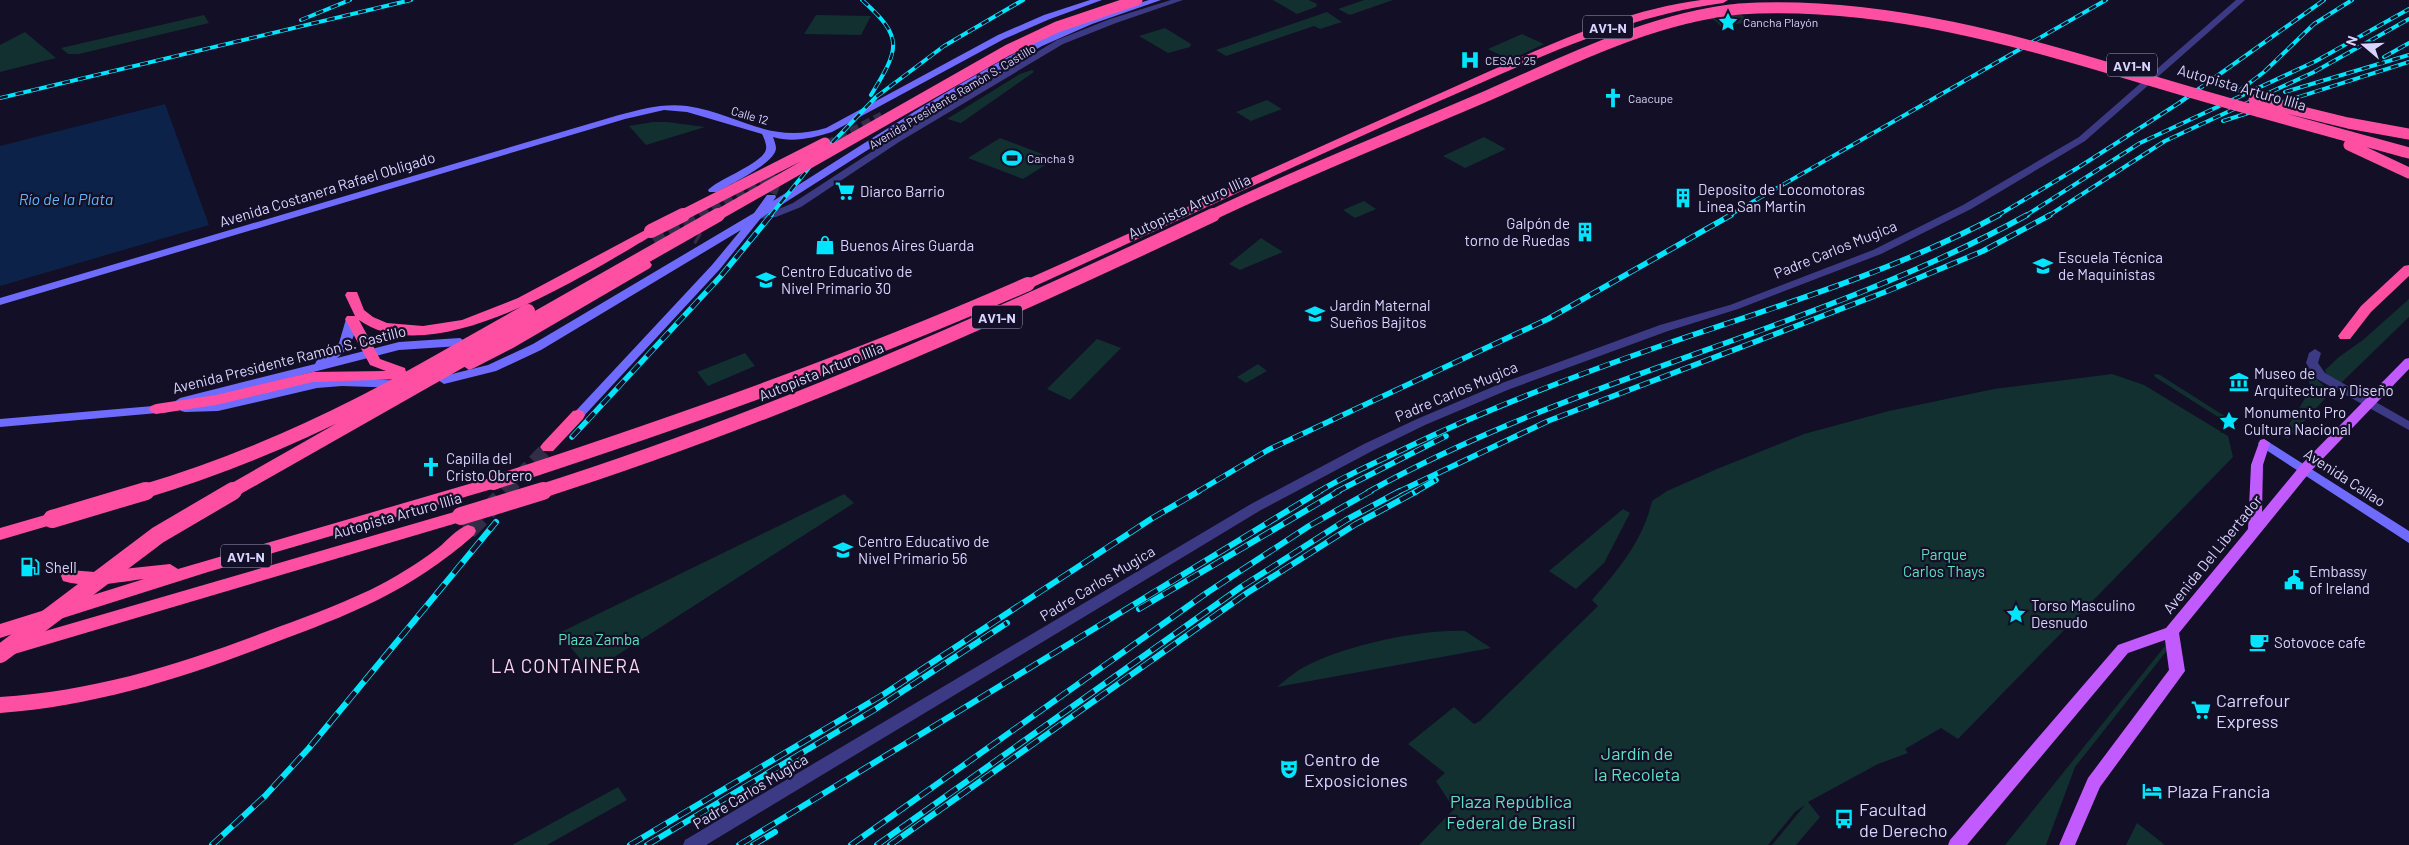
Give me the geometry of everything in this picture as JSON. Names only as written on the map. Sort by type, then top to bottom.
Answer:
[{"type":"highway","points":[[0,534],[191,477],[358,405],[1007,42],[1050,23],[1117,0]]},
{"type":"highway","points":[[0,652],[21,640],[158,536],[185,518],[927,95],[1030,39],[1085,17],[1137,0]]},
{"type":"highway","name":"Autopista Arturo Illia","points":[[0,631],[206,566],[492,483],[593,451],[782,386],[890,343],[1134,237],[1336,142],[1577,38],[1641,15],[1723,0]]},
{"type":"highway","name":"Autopista Arturo Illia","points":[[0,652],[464,524],[547,491],[754,417],[852,379],[979,325],[1310,170],[1599,47],[1694,15],[1743,8],[1804,6],[1859,9],[1929,19],[2015,40],[2246,103],[2409,142]]},
{"type":"highway","name":"Autopista Arturo Illia","points":[[1979,22],[2409,153]]},
{"type":"highway","points":[[469,365],[508,345],[825,163],[927,95]]},
{"type":"highway","points":[[2246,103],[2409,134]]},
{"type":"highway","points":[[2246,103],[2348,144],[2409,173]]},
{"type":"highway","points":[[352,295],[359,312],[373,322],[387,327],[418,331],[464,325],[492,317],[726,192],[842,135]]},
{"type":"highway","points":[[2344,336],[2366,309],[2409,269]]},
{"type":"highway","points":[[156,409],[216,400],[313,377],[346,375],[403,377],[375,362],[369,354],[352,319]]},
{"type":"highway","points":[[548,447],[578,415]]},
{"type":"highway","points":[[0,705],[60,700],[131,686],[231,653],[360,603],[389,589],[428,565],[464,524]]},
{"type":"highway","points":[[69,576],[95,578],[126,576],[206,566]]},
{"type":"main road","name":"Avenida Presidente Ramón S. Castillo","points":[[829,130],[1009,34],[1047,17],[1098,0]]},
{"type":"main road","name":"Avenida Presidente Ramón S. Castillo","points":[[444,380],[492,368],[522,354],[758,216],[984,72],[1073,28],[1157,0]]},
{"type":"main road","name":"Calle 12","points":[[664,107],[688,109],[767,133],[792,137],[829,130]]},
{"type":"main road","name":"Avenida Costanera Rafael Obligado","points":[[0,302],[603,122],[664,107]]},
{"type":"main road","points":[[896,140],[918,114]]},
{"type":"main road","points":[[730,184],[713,190],[764,159],[771,149],[767,133]]},
{"type":"main road","points":[[578,415],[716,267],[758,216],[770,197]]},
{"type":"main road","points":[[699,239],[714,239],[725,236]]},
{"type":"main road","points":[[304,371],[338,352],[347,342],[352,319]]},
{"type":"main road","name":"Avenida Presidente Ramón S. Castillo","points":[[0,423],[156,409],[399,346],[460,342]]},
{"type":"main road","name":"Avenida Del Libertador","points":[[2067,845],[2094,783],[2177,671],[2171,632],[2304,469],[2409,362]]},
{"type":"main road","name":"Avenida Callao","points":[[2255,529],[2257,465],[2264,443],[2409,538]]},
{"type":"main road","points":[[1956,845],[2123,649],[2171,632]]},
{"type":"street","name":"Avenida Presidente Ramón S. Castillo","points":[[758,216],[776,214],[792,207],[896,140],[1060,42],[1113,21],[1179,0]]},
{"type":"street","name":"Padre Carlos Mugica","points":[[691,845],[1256,507],[1369,447],[1430,418],[1506,386],[1664,328],[1734,307],[1878,252],[1967,207],[2082,139],[2240,0]]},
{"type":"street","points":[[2315,354],[2312,363],[2321,376],[2409,426]]},
{"type":"green space","points":[[1273,0],[1309,0],[1317,4],[1316,7],[1297,14]]},
{"type":"green space","points":[[1364,0],[1393,0],[1350,15],[1338,9]]},
{"type":"green space","points":[[1327,12],[1342,22],[1320,29],[1314,26],[1226,56],[1216,50]]},
{"type":"green space","points":[[1739,13],[1752,22],[1721,26],[1709,16]]},
{"type":"green space","points":[[204,15],[209,23],[79,54],[68,54],[61,48]]},
{"type":"green space","points":[[816,15],[871,16],[861,35],[804,34]]},
{"type":"green space","points":[[1165,28],[1191,44],[1190,47],[1168,53],[1139,36]]},
{"type":"green space","points":[[25,32],[56,58],[0,72],[0,45]]},
{"type":"green space","points":[[1522,34],[1544,44],[1510,60],[1488,49]]},
{"type":"green space","points":[[1032,70],[1034,72],[961,123],[947,119],[1020,74]]},
{"type":"green space","points":[[1267,100],[1282,109],[1251,121],[1236,112]]},
{"type":"green space","points":[[653,122],[705,127],[646,145],[629,126]]},
{"type":"green space","points":[[1484,137],[1506,149],[1465,168],[1443,156]]},
{"type":"green space","name":"Cancha 9","points":[[1000,138],[1055,159],[1023,179],[968,158]]},
{"type":"green space","points":[[1364,201],[1376,209],[1355,218],[1343,210]]},
{"type":"green space","points":[[1261,238],[1283,252],[1240,270],[1229,264]]},
{"type":"green space","points":[[2409,299],[2409,317],[2341,383],[2326,374],[2325,370],[2339,357],[2363,340]]},
{"type":"green space","points":[[1097,339],[1121,348],[1070,400],[1047,389]]},
{"type":"green space","points":[[745,353],[755,366],[708,386],[697,372]]},
{"type":"green space","points":[[1258,364],[1267,371],[1246,383],[1237,377]]},
{"type":"green space","points":[[2307,365],[2310,366],[2315,378],[2331,392],[2288,439],[2282,436],[2310,390]]},
{"type":"green space","name":"Parque Carlos Thays","points":[[2112,374],[2144,385],[2228,436],[2233,457],[1958,739],[1941,728],[1905,749],[1908,753],[1878,764],[1808,802],[1820,817],[1796,845],[1772,845],[1805,805],[1795,812],[1768,845],[1419,845],[1454,809],[1436,781],[1445,773],[1408,744],[1454,707],[1474,724],[1480,721],[1598,606],[1592,600],[1611,578],[1636,542],[1648,516],[1652,501],[1667,491],[1804,434],[1889,411],[1994,389]]},
{"type":"green space","points":[[2156,374],[2234,422],[2229,424],[2155,377],[2154,375]]},
{"type":"green space","name":"Plaza Zamba","points":[[844,494],[854,503],[591,672],[559,633]]},
{"type":"green space","points":[[1623,509],[1630,513],[1604,563],[1576,589],[1549,571]]},
{"type":"green space","points":[[1447,631],[1465,631],[1491,648],[1277,687],[1304,667],[1343,651],[1407,636]]},
{"type":"green space","points":[[2165,646],[2169,648],[2075,767],[2046,845],[2005,845]]},
{"type":"green space","points":[[618,787],[627,800],[547,845],[512,845]]},
{"type":"green space","points":[[2137,823],[2165,845],[2126,845]]},
{"type":"water","name":"Río de la Plata","points":[[165,104],[209,225],[0,286],[0,146]]},
{"type":"tunnel","points":[[815,151],[882,116]]},
{"type":"tunnel","points":[[701,216],[769,176],[777,182],[771,197]]},
{"type":"tunnel","points":[[655,243],[703,215]]},
{"type":"tunnel","points":[[690,224],[689,233],[699,239]]},
{"type":"tunnel","points":[[505,492],[548,447]]},
{"type":"tunnel","points":[[468,531],[507,491]]},
{"type":"railway","points":[[301,20],[350,0]]},
{"type":"railway","points":[[0,98],[411,0]]},
{"type":"railway","points":[[862,0],[885,24],[893,44],[892,55],[871,95]]},
{"type":"railway","points":[[770,216],[812,164],[876,97],[944,46],[1023,0]]},
{"type":"railway","points":[[1728,216],[2106,0]]},
{"type":"railway","points":[[1997,216],[2079,167],[2179,103],[2324,0]]},
{"type":"railway","points":[[2239,91],[2264,72],[2314,24],[2352,0]]},
{"type":"railway","points":[[2025,216],[2140,143],[2316,61],[2409,9]]},
{"type":"railway","points":[[2048,216],[2165,141],[2314,72],[2409,19]]},
{"type":"railway","points":[[2384,57],[2409,43]]},
{"type":"railway","points":[[2285,92],[2409,55]]},
{"type":"railway","points":[[2223,121],[2409,62]]},
{"type":"railway","points":[[572,437],[721,276],[771,215]]},
{"type":"railway","points":[[1197,492],[1268,450],[1548,319],[1731,215]]},
{"type":"railway","points":[[1318,492],[1339,480],[1438,433],[1503,405],[1669,343],[1837,286],[1919,253],[1999,215]]},
{"type":"railway","points":[[1399,491],[1548,421],[1885,292],[1983,251],[2050,215]]},
{"type":"railway","points":[[1368,492],[1448,452],[1530,416],[1782,323],[1865,290],[1947,255],[2025,216]]},
{"type":"railway","points":[[1336,492],[1446,436]]},
{"type":"railway","points":[[1415,492],[1436,480]]},
{"type":"railway","points":[[630,845],[884,694],[1151,519],[1199,491]]},
{"type":"railway","points":[[739,845],[1320,491]]},
{"type":"railway","points":[[1139,609],[1339,491]]},
{"type":"railway","points":[[851,845],[1208,592],[1309,526],[1371,491]]},
{"type":"railway","points":[[877,845],[1241,587],[1346,520],[1399,491]]},
{"type":"railway","points":[[890,845],[1247,593],[1356,524],[1417,491]]},
{"type":"railway","points":[[212,845],[265,796],[309,748],[496,522]]},
{"type":"railway","points":[[647,845],[874,710],[1007,623]]},
{"type":"railway","points":[[753,845],[775,832]]},
{"type":"place","name":"Cancha Playón","points":[[1728,22]]},
{"type":"place","name":"CESAC 25","points":[[1470,60]]},
{"type":"place","name":"Caacupe","points":[[1613,98]]},
{"type":"place","name":"Cancha 9","points":[[1012,158]]},
{"type":"place","name":"Diarco Barrio","points":[[845,191]]},
{"type":"place","name":"Deposito de Locomotoras Linea San Martin","points":[[1683,198]]},
{"type":"place","name":"Galpón de torno de Ruedas","points":[[1585,232]]},
{"type":"place","name":"Buenos Aires Guarda","points":[[825,245]]},
{"type":"place","name":"Escuela Técnica de Maquinistas","points":[[2043,266]]},
{"type":"place","name":"Centro Educativo de Nivel Primario 30","points":[[766,280]]},
{"type":"place","name":"Jardín Maternal Sueños Bajitos","points":[[1315,314]]},
{"type":"place","name":"Museo de Arquitectura y Diseño","points":[[2239,382]]},
{"type":"place","name":"Monumento Pro Cultura Nacional","points":[[2229,421]]},
{"type":"place","name":"Capilla del Cristo Obrero","points":[[431,467]]},
{"type":"place","name":"Centro Educativo de Nivel Primario 56","points":[[843,550]]},
{"type":"place","name":"Shell","points":[[30,567]]},
{"type":"place","name":"Embassy of Ireland","points":[[2294,580]]},
{"type":"place","name":"Torso Masculino Desnudo","points":[[2016,614]]},
{"type":"place","name":"Sotovoce cafe","points":[[2259,642]]},
{"type":"place","name":"Carrefour Express","points":[[2201,710]]},
{"type":"place","name":"Centro de Exposiciones","points":[[1289,769]]},
{"type":"place","name":"Plaza Francia","points":[[2152,791]]},
{"type":"place","name":"Facultad de Derecho","points":[[1844,819]]},
{"type":"district","name":"LA CONTAINERA","points":[[566,665]]},
{"type":"park label","name":"Jardín de la Recoleta","points":[[1637,763]]},
{"type":"park label","name":"Plaza República Federal de Brasil","points":[[1511,811]]}]
